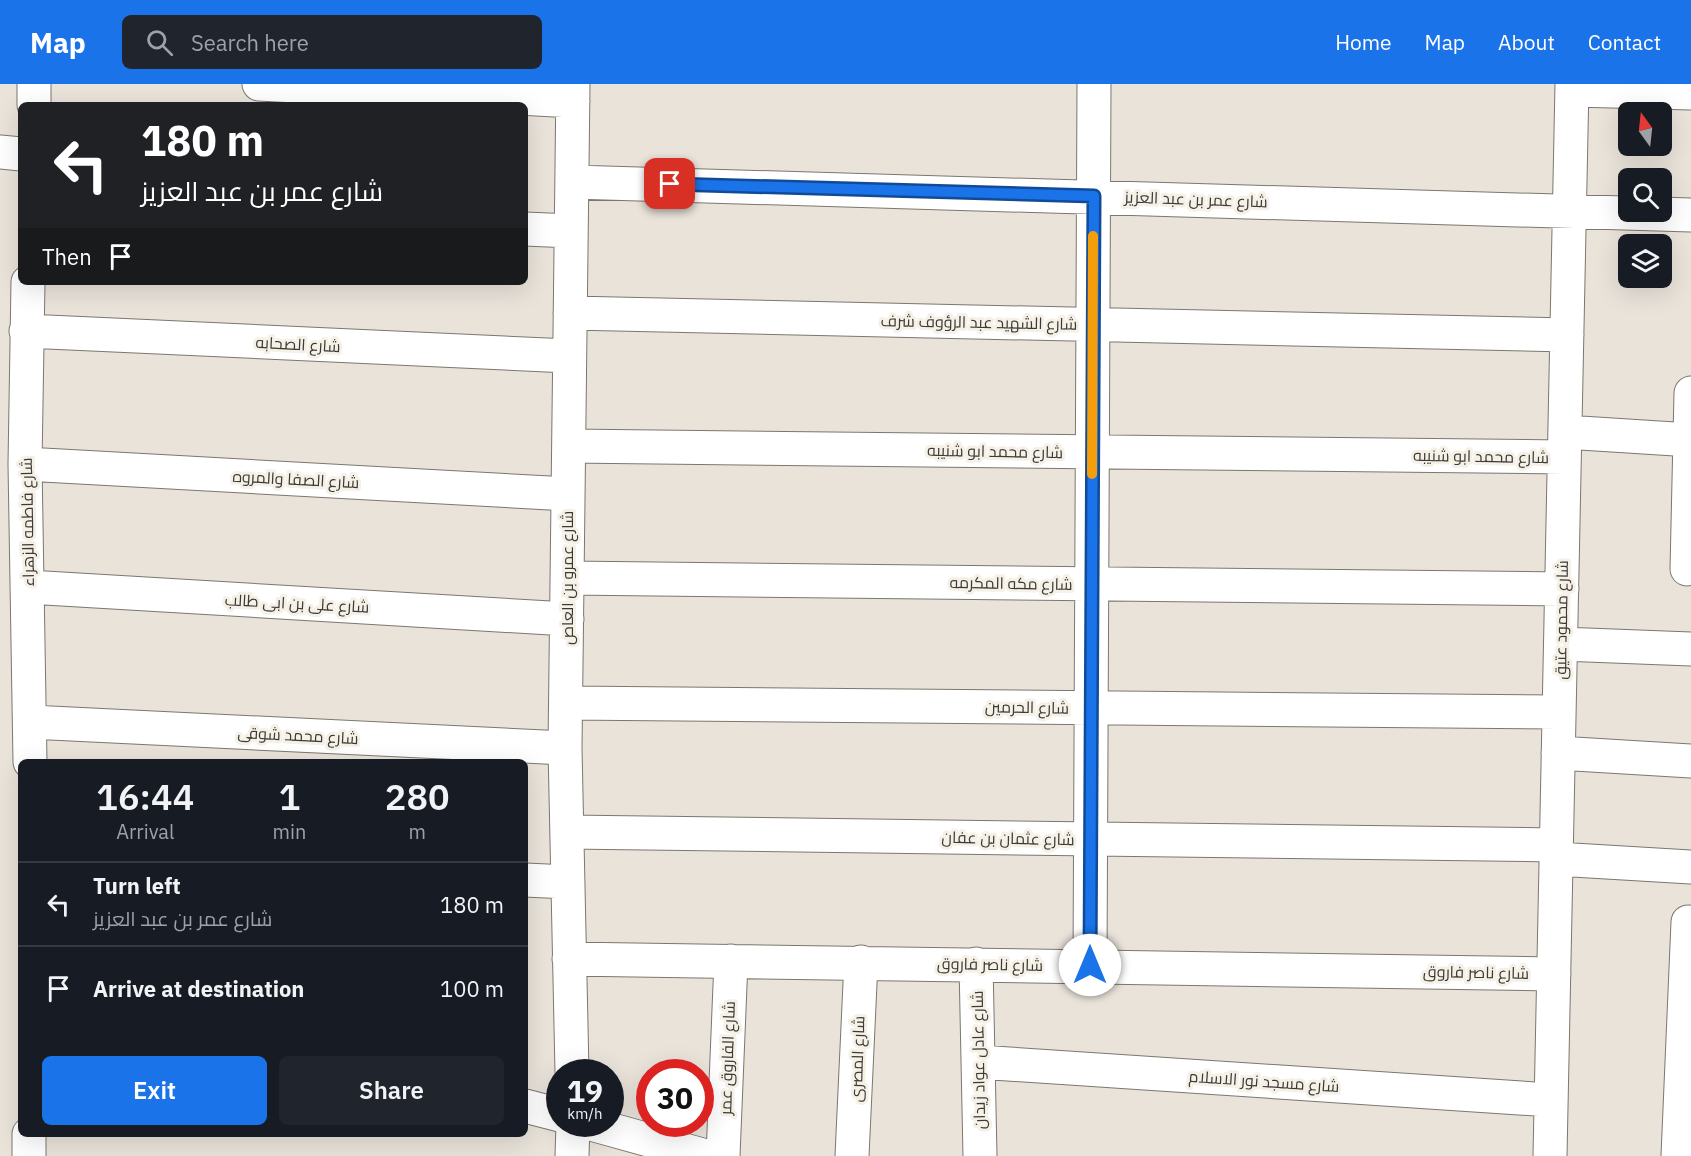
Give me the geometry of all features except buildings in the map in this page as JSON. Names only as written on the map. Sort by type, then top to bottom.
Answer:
[{"type":"street","points":[[34,84],[34,102]]},
{"type":"street","points":[[259,84],[573,92]]},
{"type":"street","points":[[1090,965],[1094,84]]},
{"type":"street","points":[[1572,87],[1691,93]]},
{"type":"street","name":"شارع محمود عتيق","points":[[1550,1156],[1572,87]]},
{"type":"street","name":"شارع عمرو بن العاص","points":[[572,1059],[565,748],[573,92]]},
{"type":"street","points":[[0,152],[18,154]]},
{"type":"street","name":"شارع عمر بن عبد العزيز","points":[[572,182],[1569,209]]},
{"type":"street","points":[[1569,209],[1691,215]]},
{"type":"street","points":[[528,229],[572,231]]},
{"type":"street","name":"شارع فاطمه الزهراء","points":[[28,285],[25,464],[30,759]]},
{"type":"street","name":"شارع الشهيد عبد الرؤوف شرف","points":[[570,314],[1567,336]]},
{"type":"street","name":"شارع الصحابه","points":[[26,331],[569,356]]},
{"type":"street","points":[[1687,569],[1691,393]]},
{"type":"street","name":"شارع محمد ابو شنيبه","points":[[569,446],[1092,452],[1690,440]]},
{"type":"street","name":"شارع الصفا والمروه","points":[[25,464],[568,494]]},
{"type":"street","name":"شارع مكه المكرمه","points":[[568,578],[1562,589]]},
{"type":"street","name":"شارع على بن ابى طالب","points":[[28,587],[567,619]]},
{"type":"street","points":[[1561,644],[1691,649]]},
{"type":"street","name":"شارع الحرمين","points":[[567,703],[1559,712]]},
{"type":"street","name":"شارع محمد شوقى","points":[[30,722],[565,748]]},
{"type":"street","points":[[1558,753],[1691,761]]},
{"type":"street","name":"شارع عثمان بن عفان","points":[[567,832],[1090,838],[1556,852],[1691,867]]},
{"type":"street","points":[[528,880],[568,882]]},
{"type":"street","points":[[1678,1156],[1688,922]]},
{"type":"street","name":"شارع ناصر فاروق","points":[[570,959],[1090,965],[1554,974]]},
{"type":"street","name":"شارع الفاروق عمر","points":[[723,1156],[731,961]]},
{"type":"street","name":"شارع المصرى","points":[[852,1156],[861,962]]},
{"type":"street","name":"شارع عادل عواد زيدان","points":[[976,964],[980,1156]]},
{"type":"street","name":"شارع مسجد نور الاسلام","points":[[978,1062],[1551,1100]]},
{"type":"street","points":[[528,1107],[546,1111]]},
{"type":"street","points":[[624,1133],[706,1156]]},
{"type":"street","points":[[29,1137],[29,1156]]},
{"type":"street","points":[[572,1156],[573,1137]]},
{"type":"slow traffic","points":[[1092,474],[1093,236]]},
{"type":"route","points":[[670,184],[1094,196],[1090,965]]}]
